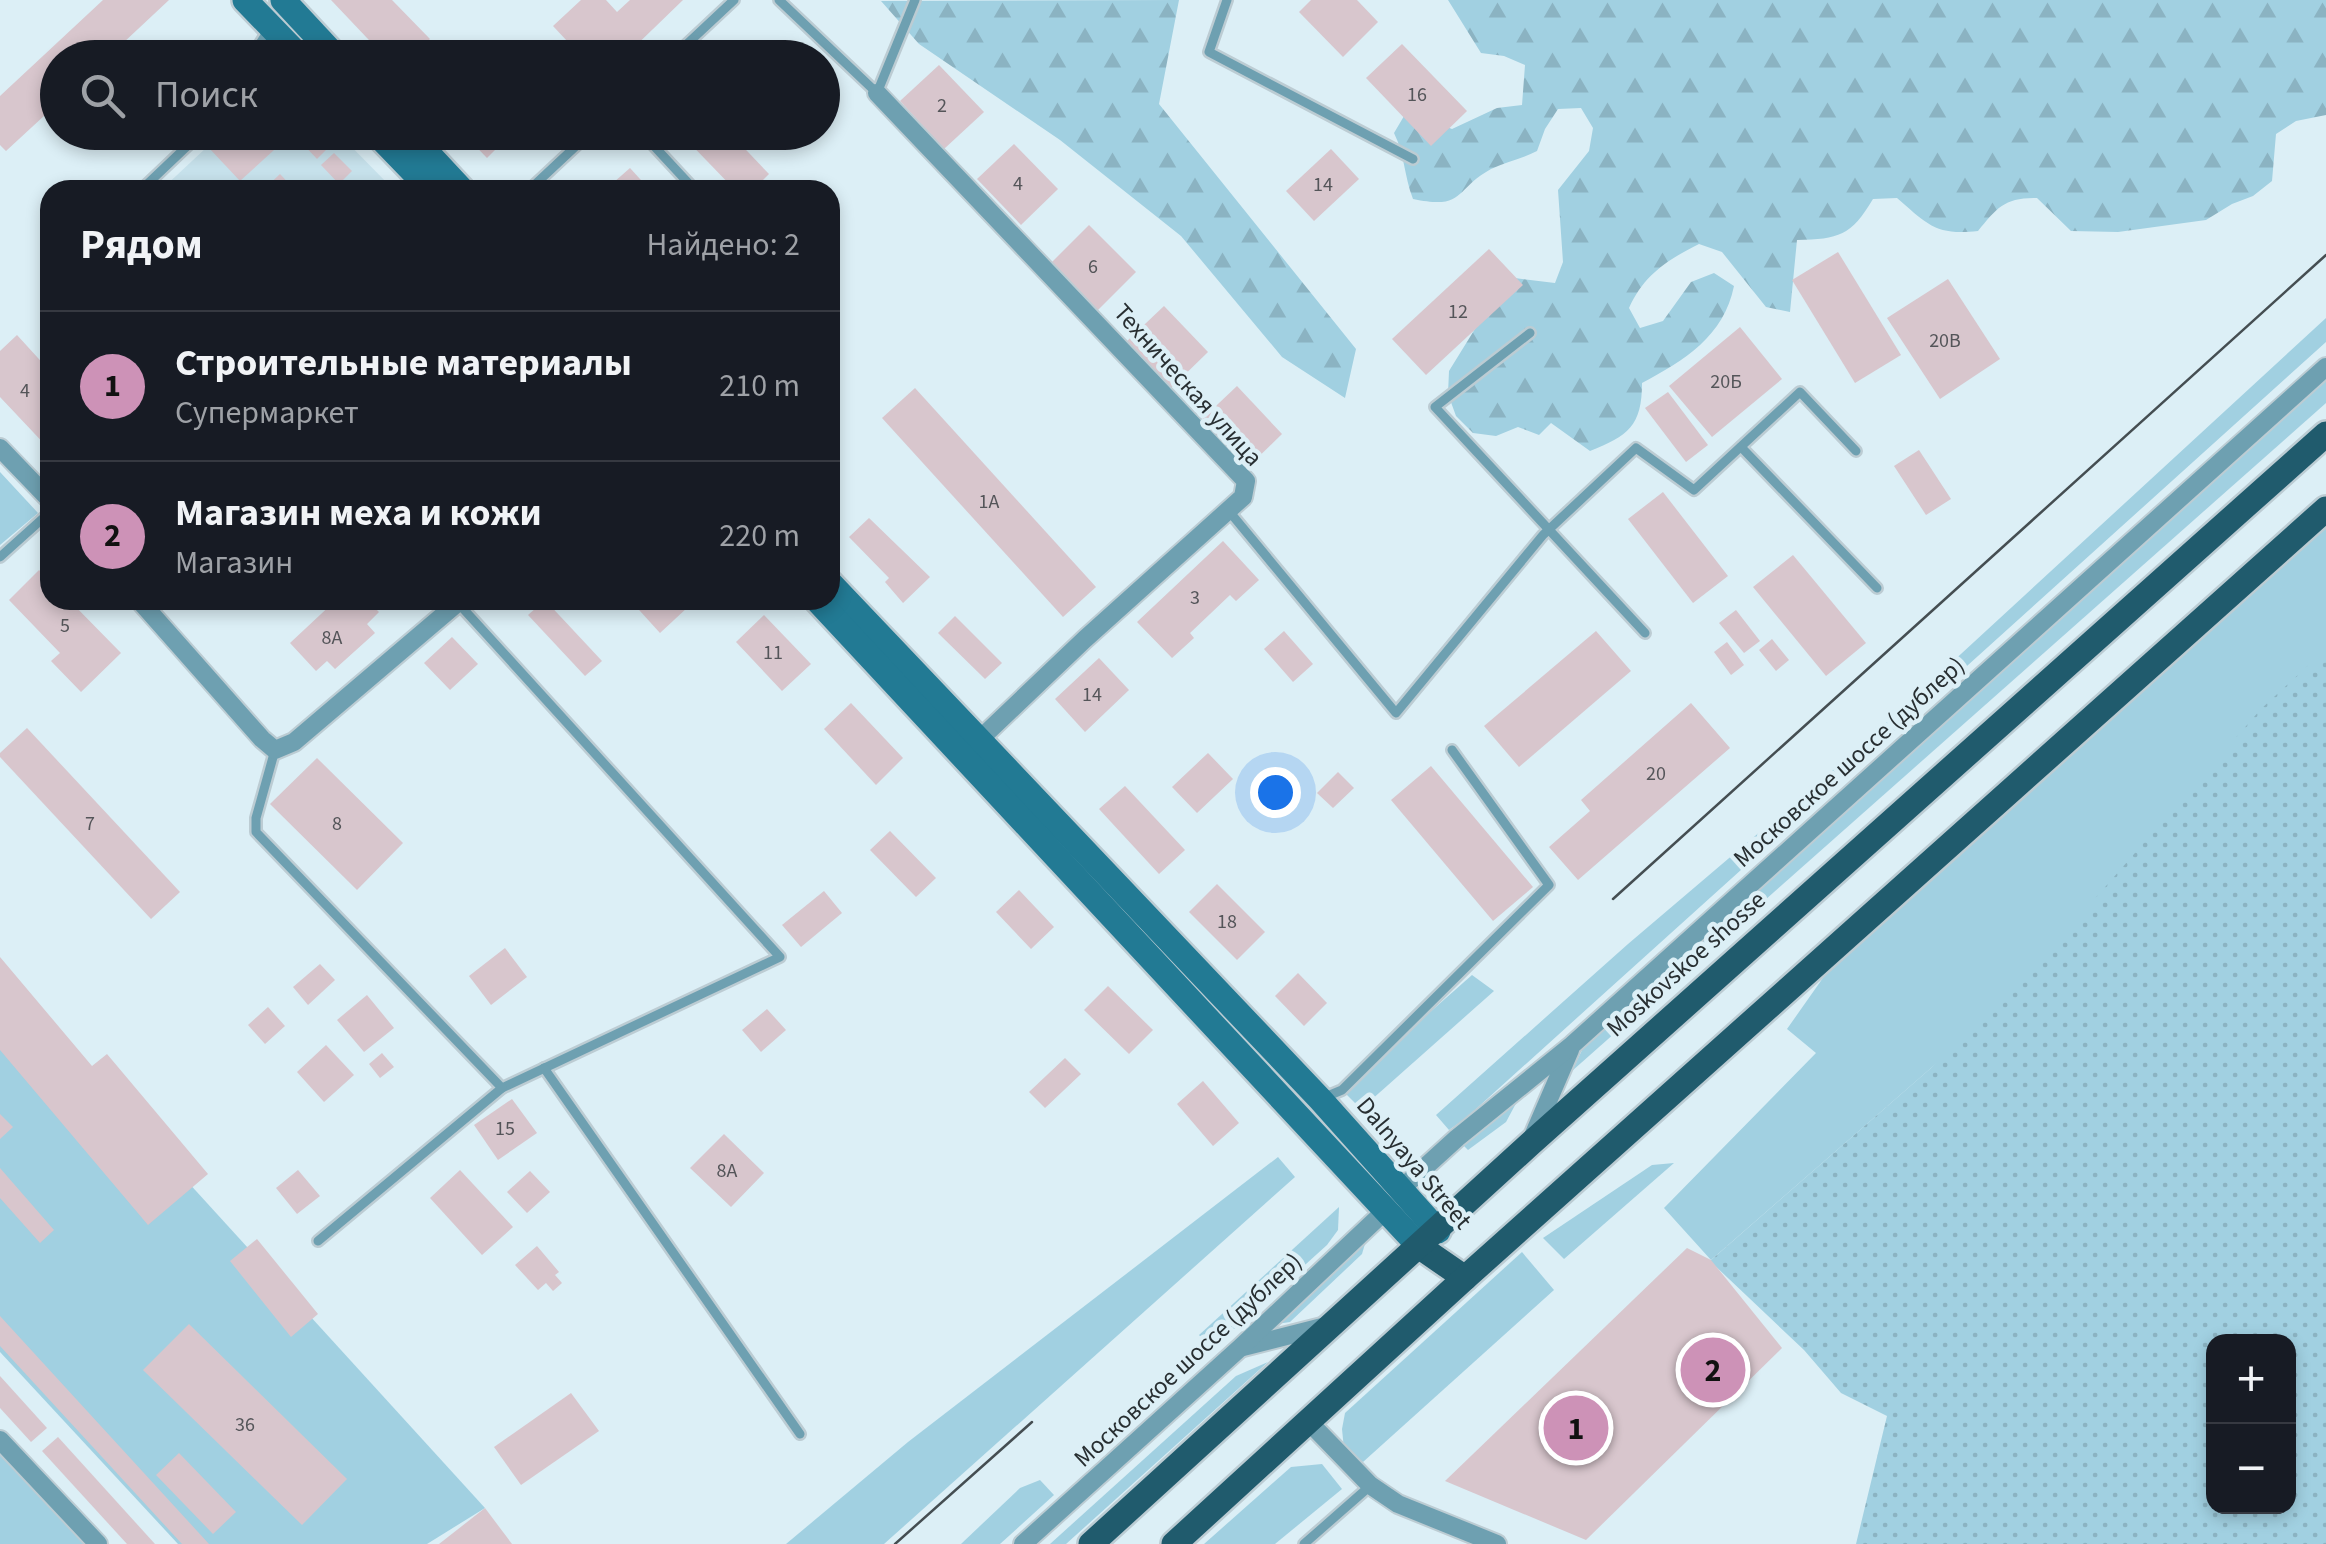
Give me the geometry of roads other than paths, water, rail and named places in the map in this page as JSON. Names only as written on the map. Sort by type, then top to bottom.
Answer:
[{"type":"main road","points":[[245,0],[284,40]]},
{"type":"main road","points":[[283,0],[320,40]]},
{"type":"main road","points":[[392,150],[421,180]]},
{"type":"main road","points":[[425,150],[453,180]]},
{"type":"main road","name":"Moskovskoe shosse","points":[[1091,1544],[1530,1144],[2326,434]]},
{"type":"main road","points":[[1174,1544],[1465,1278],[2326,509]]},
{"type":"main road","name":"Dalnyaya Street","points":[[840,594],[1320,1099],[1401,1189],[1429,1239],[1465,1278]]},
{"type":"main road","name":"Dalnyaya Street","points":[[826,610],[1385,1211],[1429,1239]]},
{"type":"street","name":"Техническая улица","points":[[877,93],[1246,480],[1246,492],[1228,510]]},
{"type":"street","name":"Московское шоссе (дублер)","points":[[1401,1189],[1572,1045],[2326,367]]},
{"type":"street","points":[[0,448],[40,490]]},
{"type":"street","points":[[978,741],[1228,510]]},
{"type":"street","points":[[148,610],[275,750],[294,742],[450,610]]},
{"type":"street","points":[[1530,1144],[1572,1045]]},
{"type":"street","name":"Московское шоссе (дублер)","points":[[1023,1544],[1385,1211]]},
{"type":"street","points":[[1241,1347],[1335,1324]]},
{"type":"street","points":[[1308,1421],[1370,1486],[1398,1504],[1497,1544]]},
{"type":"street","points":[[0,1440],[98,1544]]},
{"type":"lane","points":[[691,40],[734,0]]},
{"type":"lane","points":[[779,0],[821,40]]},
{"type":"lane","points":[[840,58],[877,93],[915,0]]},
{"type":"lane","points":[[1227,0],[1210,52],[1413,159]]},
{"type":"lane","points":[[263,40],[271,27]]},
{"type":"lane","points":[[152,180],[183,150]]},
{"type":"lane","points":[[540,180],[572,150]]},
{"type":"lane","points":[[658,150],[686,180]]},
{"type":"lane","points":[[1530,333],[1435,407],[1646,633]]},
{"type":"lane","points":[[1228,510],[1396,713],[1549,530],[1636,448],[1694,490],[1800,392],[1856,451]]},
{"type":"lane","points":[[1741,446],[1877,588]]},
{"type":"lane","points":[[0,557],[40,521]]},
{"type":"lane","points":[[318,1240],[502,1088],[780,957],[466,610]]},
{"type":"lane","points":[[275,750],[256,832],[502,1088]]},
{"type":"lane","points":[[1320,1099],[1342,1090],[1549,885],[1452,750]]},
{"type":"lane","points":[[544,1068],[800,1434]]},
{"type":"lane","points":[[1304,1544],[1370,1486]]},
{"type":"tram line","points":[[1613,899],[2326,255]]},
{"type":"tram line","points":[[895,1544],[1032,1422]]},
{"type":"place","name":"Магазин меха и кожи","points":[[1713,1370]]},
{"type":"place","name":"Строительные материалы","points":[[1576,1428]]}]
